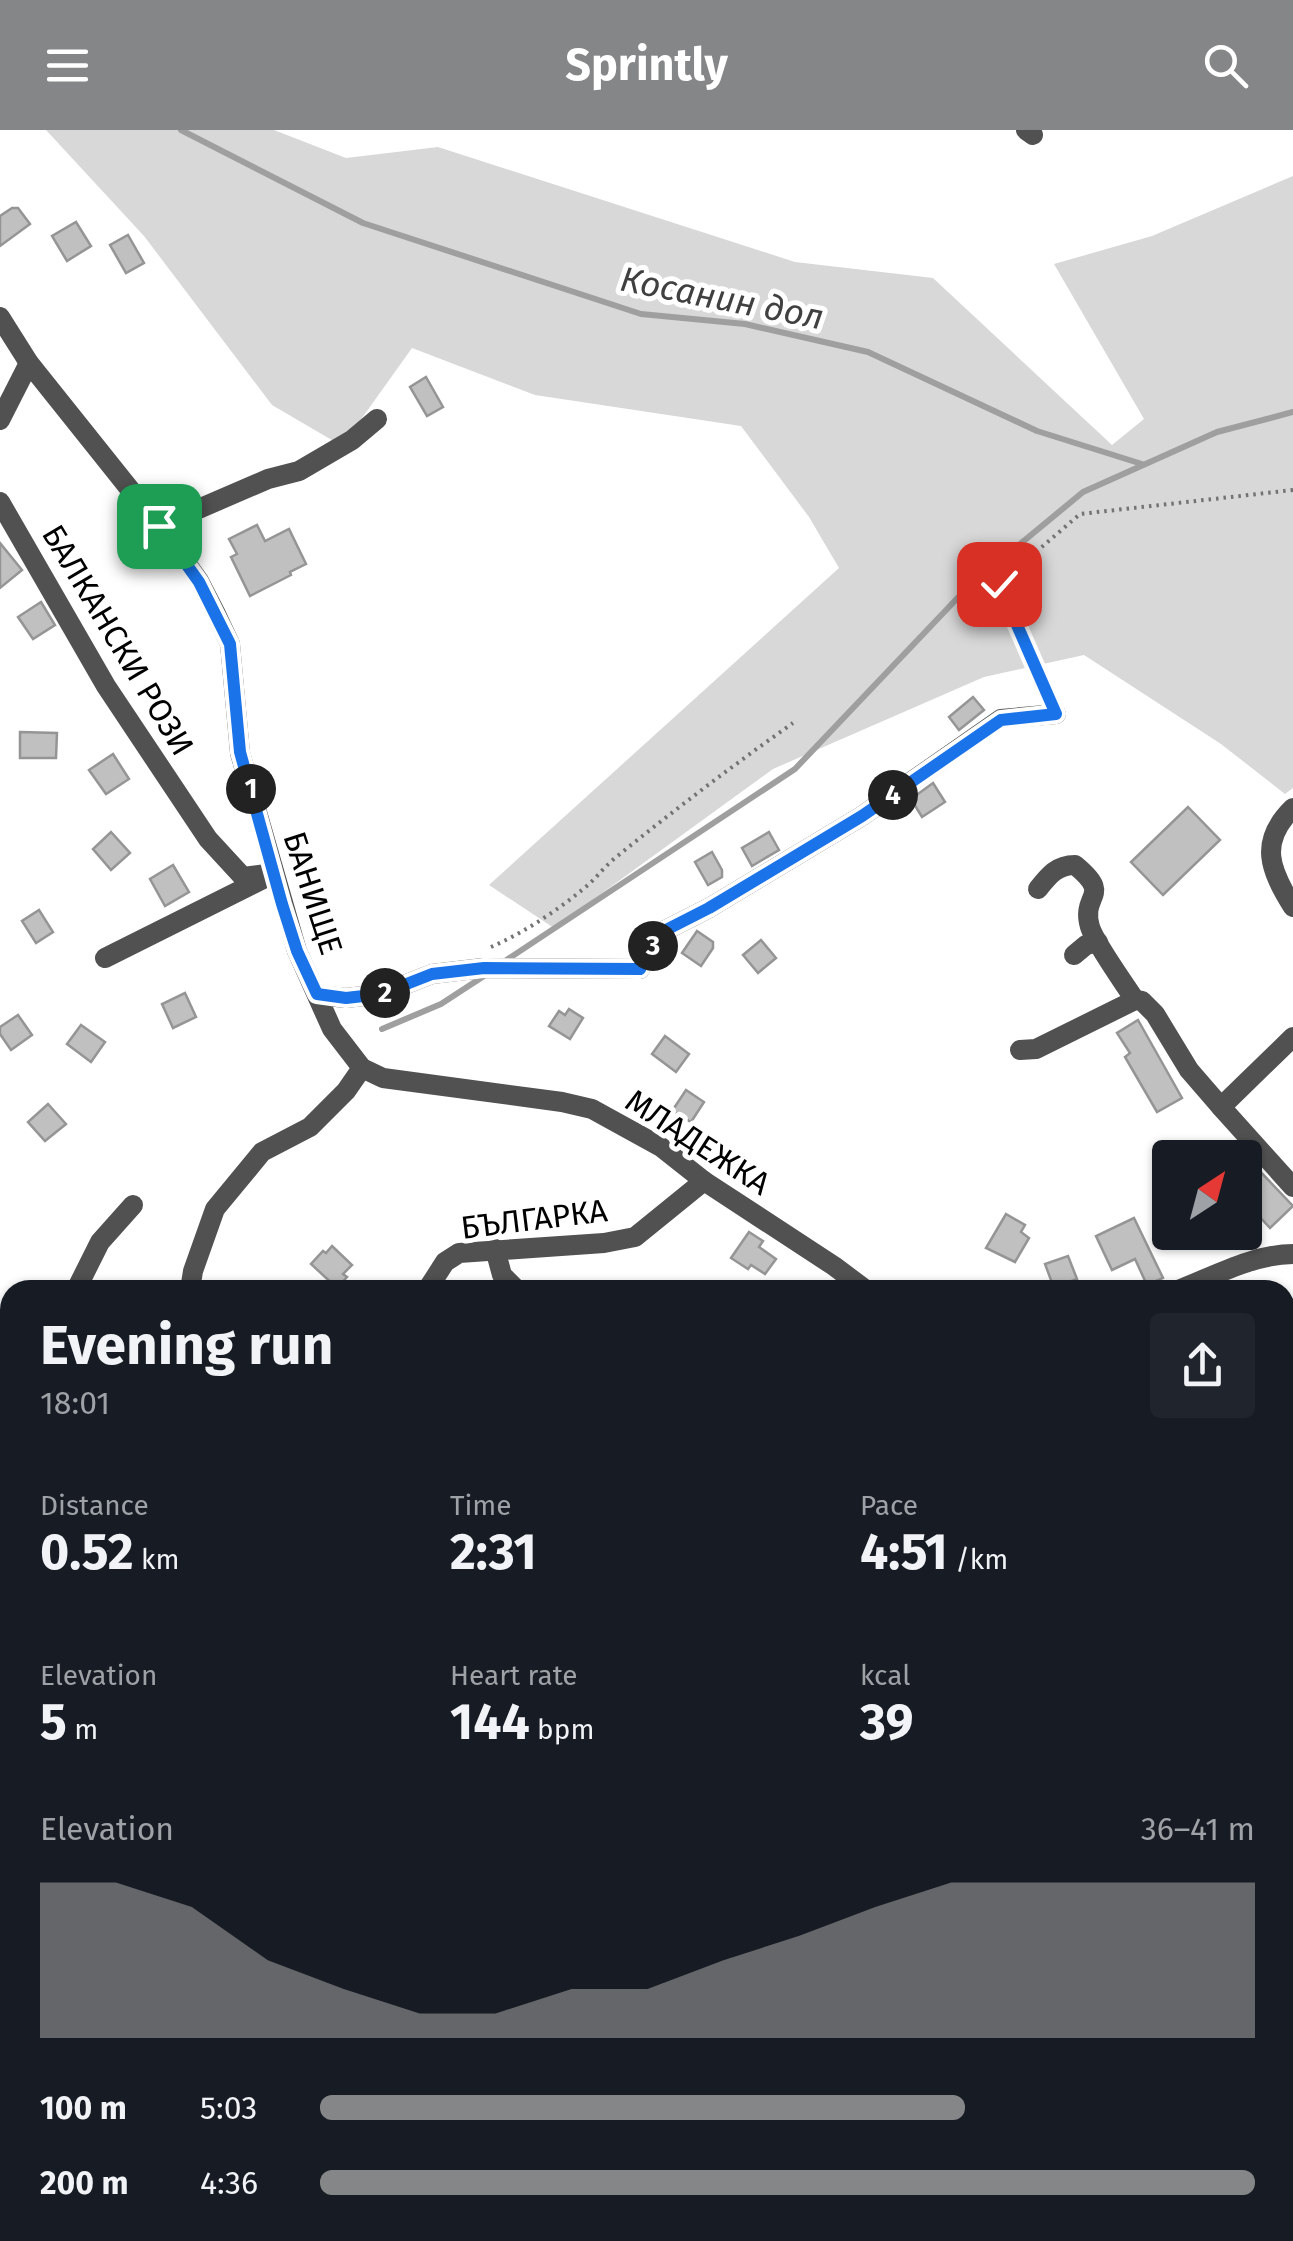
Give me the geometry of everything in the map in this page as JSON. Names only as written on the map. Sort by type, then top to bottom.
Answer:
[{"type":"street","name":"БАНИЩЕ","points":[[3,330],[159,526],[199,582],[230,644],[240,752],[297,951],[332,1030],[362,1068]]},
{"type":"street","points":[[0,420],[29,363]]},
{"type":"street","points":[[159,526],[268,479],[299,471],[352,440],[377,418]]},
{"type":"street","name":"БАЛКАНСКИ РОЗИ","points":[[0,502],[106,686],[208,839],[243,877],[274,874]]},
{"type":"street","points":[[317,994],[346,998],[381,994],[432,974],[484,968],[640,969],[660,933],[862,816],[1001,720],[1056,714]]},
{"type":"street","points":[[1293,808],[1270,841],[1271,866],[1293,906]]},
{"type":"street","points":[[1038,889],[1056,869],[1067,865],[1076,865],[1092,879],[1095,889],[1088,910],[1090,928],[1135,1000]]},
{"type":"street","points":[[105,958],[274,874]]},
{"type":"street","points":[[1074,955],[1086,945],[1098,942]]},
{"type":"street","points":[[1020,1050],[1036,1048],[1135,1000],[1142,1001],[1155,1014],[1190,1070],[1293,1186]]},
{"type":"street","points":[[1221,1107],[1293,1037]]},
{"type":"street","points":[[192,1280],[215,1209],[262,1152],[310,1127],[346,1091],[362,1068]]},
{"type":"street","name":"МЛАДЕЖКА","points":[[362,1068],[383,1078],[592,1109],[661,1147],[704,1181],[853,1280]]},
{"type":"street","name":"БЪЛГАРКА","points":[[433,1280],[445,1262],[459,1253],[604,1243],[635,1237],[704,1181]]},
{"type":"street","points":[[82,1280],[100,1242],[133,1204]]},
{"type":"street","points":[[495,1249],[506,1280]]},
{"type":"street","points":[[1205,1280],[1278,1254],[1293,1254]]},
{"type":"path","points":[[1056,714],[999,584],[1080,514],[1293,490]]},
{"type":"path","points":[[478,953],[508,939],[585,888],[646,833],[793,723]]},
{"type":"shaded area","points":[[46,130],[274,130],[346,158],[438,147],[795,262],[933,278],[1112,445],[1144,419],[1054,264],[1152,236],[1293,176],[1293,788],[1285,794],[1221,744],[1084,655],[984,677],[773,769],[554,928],[489,885],[839,568],[809,517],[741,426],[535,395],[412,348],[342,446],[272,405],[144,236]]},
{"type":"building","points":[[18,208],[30,224],[0,246],[0,216]]},
{"type":"building","points":[[76,222],[91,246],[67,261],[52,236]]},
{"type":"building","points":[[128,235],[144,263],[126,273],[110,245]]},
{"type":"building","points":[[426,377],[443,407],[427,416],[410,387]]},
{"type":"building","points":[[257,525],[265,541],[289,529],[306,564],[250,596],[231,557],[237,554],[229,539]]},
{"type":"building","points":[[0,543],[22,570],[0,588]]},
{"type":"building","points":[[41,602],[55,625],[33,639],[18,617]]},
{"type":"building","points":[[973,697],[984,710],[959,730],[949,717]]},
{"type":"building","points":[[20,732],[57,733],[56,758],[20,758]]},
{"type":"building","points":[[113,754],[129,779],[106,794],[89,770]]},
{"type":"building","points":[[933,783],[945,802],[922,817],[911,799]]},
{"type":"building","points":[[1188,807],[1220,840],[1163,895],[1131,862]]},
{"type":"building","points":[[111,832],[130,853],[111,870],[93,849]]},
{"type":"building","points":[[769,832],[779,850],[752,866],[742,848]]},
{"type":"building","points":[[712,852],[722,877],[708,885],[695,862]]},
{"type":"building","points":[[173,865],[189,892],[165,906],[150,879]]},
{"type":"building","points":[[39,910],[53,932],[36,943],[22,921]]},
{"type":"building","points":[[697,931],[713,942],[701,966],[682,953]]},
{"type":"building","points":[[761,940],[776,958],[758,973],[743,955]]},
{"type":"building","points":[[185,993],[196,1017],[173,1028],[162,1004]]},
{"type":"building","points":[[569,1009],[583,1018],[570,1039],[549,1026],[559,1011],[565,1015]]},
{"type":"building","points":[[18,1015],[32,1035],[11,1050],[0,1034],[0,1027]]},
{"type":"building","points":[[1138,1020],[1182,1098],[1157,1112],[1125,1057],[1130,1053],[1117,1033]]},
{"type":"building","points":[[81,1025],[105,1042],[91,1062],[67,1044]]},
{"type":"building","points":[[665,1036],[689,1054],[676,1072],[652,1054]]},
{"type":"building","points":[[686,1090],[704,1102],[691,1122],[672,1111]]},
{"type":"building","points":[[48,1104],[66,1124],[45,1141],[28,1122]]},
{"type":"building","points":[[1262,1173],[1293,1206],[1270,1228],[1262,1219]]},
{"type":"building","points":[[1006,1214],[1025,1225],[1021,1232],[1029,1238],[1015,1262],[986,1248]]},
{"type":"building","points":[[1134,1218],[1163,1278],[1145,1280],[1135,1259],[1112,1270],[1096,1236]]},
{"type":"building","points":[[749,1232],[763,1241],[759,1247],[776,1259],[765,1274],[731,1258]]},
{"type":"building","points":[[332,1246],[352,1265],[343,1274],[347,1277],[344,1280],[328,1280],[311,1264],[323,1251],[326,1253]]},
{"type":"building","points":[[1068,1256],[1077,1279],[1051,1280],[1045,1264]]},
{"type":"waterway","name":"Косанин дол","points":[[181,130],[363,223],[641,314],[745,324],[868,352],[1037,431],[1142,464]]},
{"type":"waterway","points":[[505,961],[795,769],[967,588],[1083,492],[1217,432],[1293,412]]},
{"type":"waterway","points":[[382,1029],[441,1004],[487,974]]},
{"type":"route","points":[[159,526],[199,582],[230,644],[240,752],[297,951],[317,994],[346,998],[381,994],[432,974],[484,968],[640,969],[660,933],[862,816],[1001,720],[1056,714],[999,584]]}]
